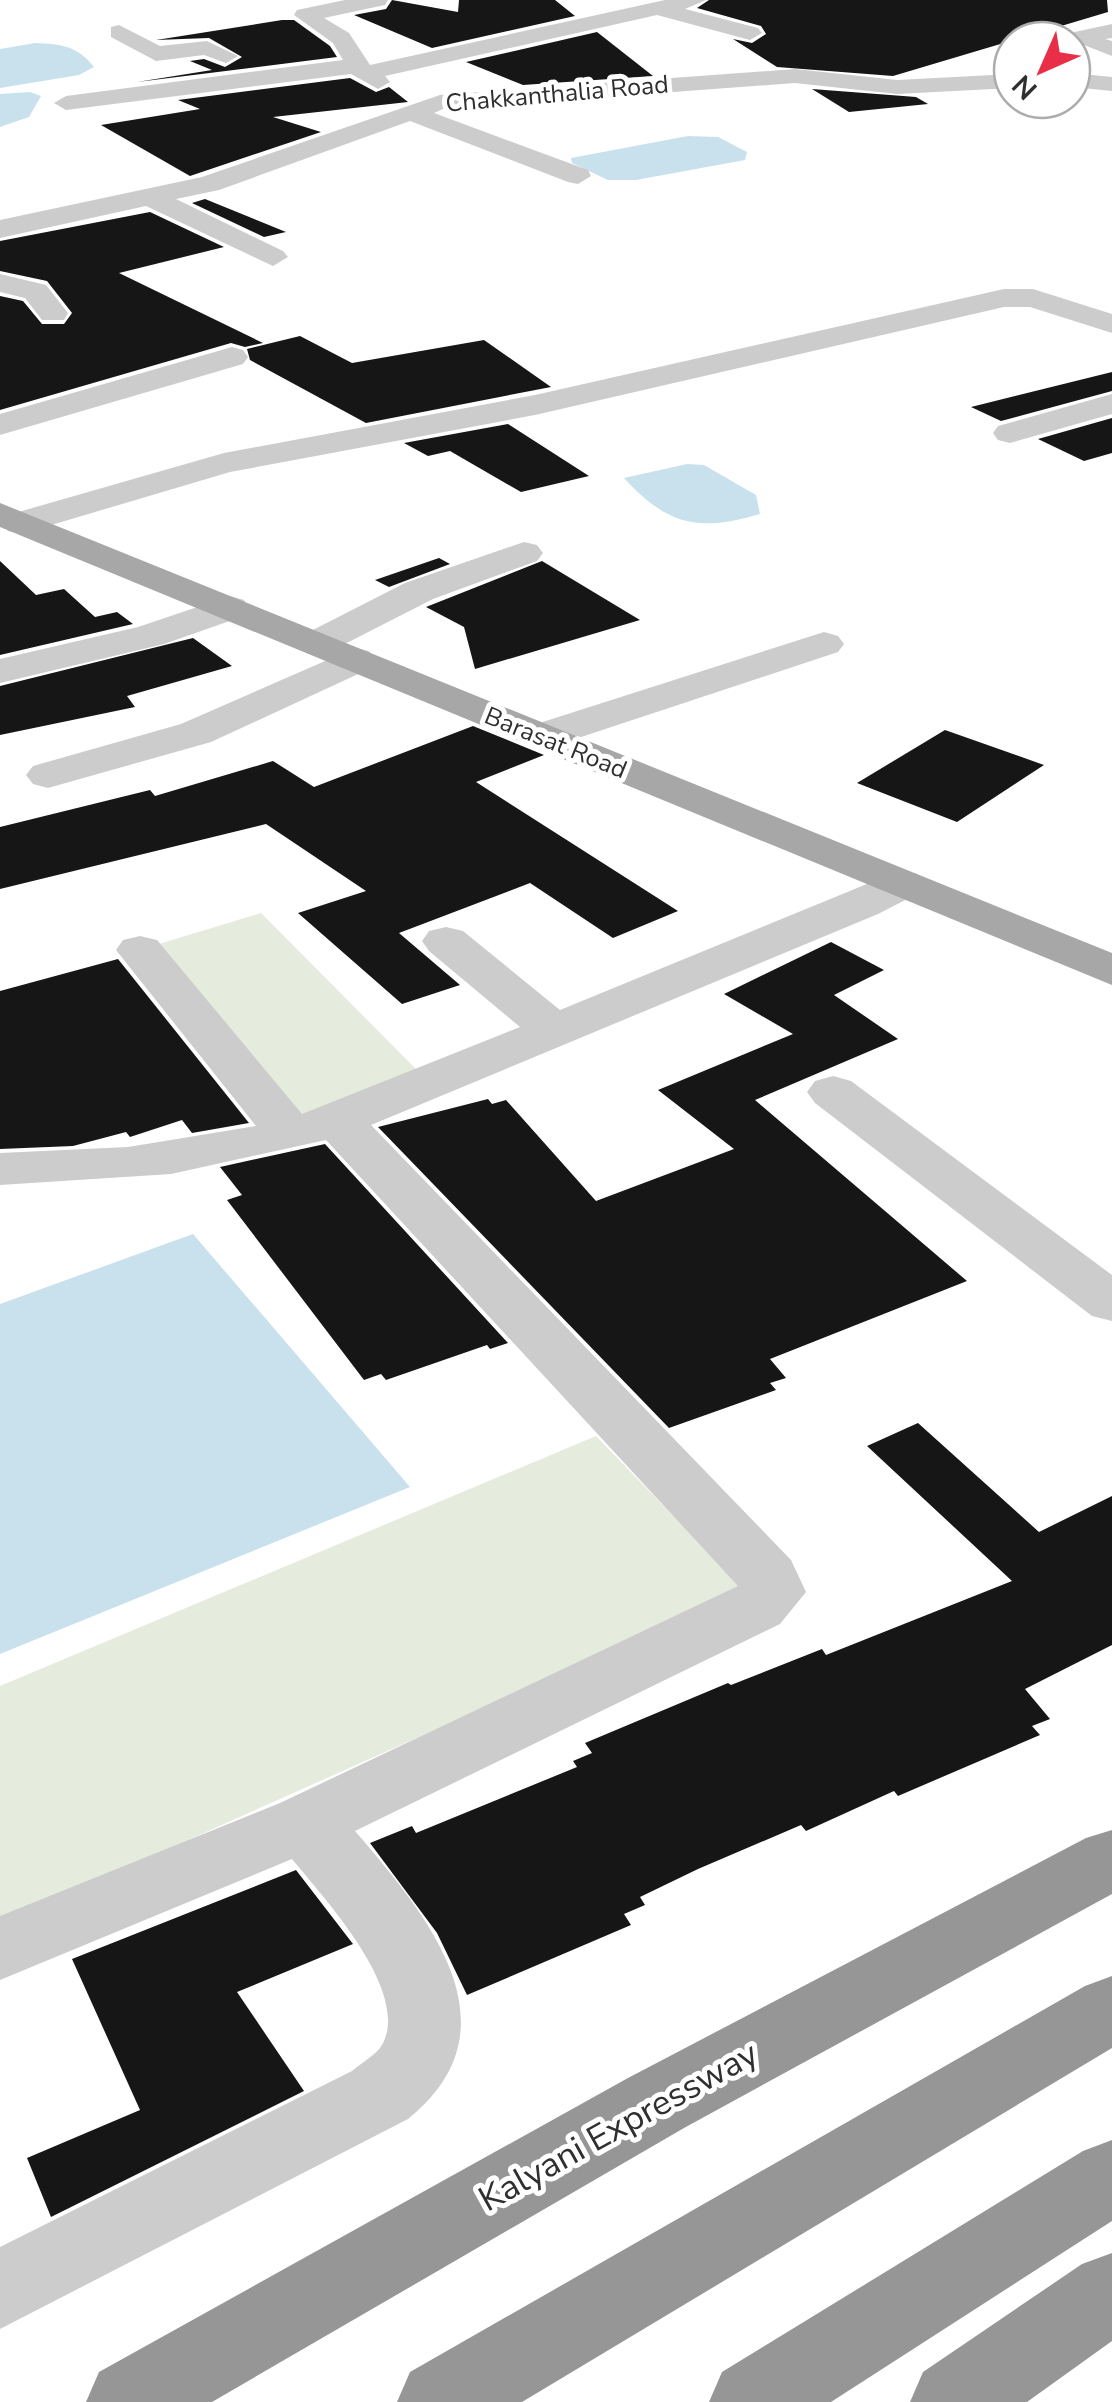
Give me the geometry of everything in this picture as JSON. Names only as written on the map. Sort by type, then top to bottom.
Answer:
[{"type":"highway","name":"Kalyani Expressway","points":[[130,2402],[656,2102],[1112,1859]]},
{"type":"highway","points":[[441,2402],[1112,2009]]},
{"type":"highway","points":[[754,2402],[1112,2176]]},
{"type":"highway","points":[[954,2402],[1112,2292]]},
{"type":"main road","name":"Barasat Road","points":[[11,519],[1112,970]]},
{"type":"street","points":[[376,0],[305,16],[331,29],[345,43],[358,79],[578,176]]},
{"type":"street","points":[[66,103],[265,74],[358,79],[695,0]]},
{"type":"street","points":[[660,9],[750,33]]},
{"type":"street","points":[[295,34],[331,29]]},
{"type":"street","points":[[1112,31],[1078,38],[1112,49]]},
{"type":"street","points":[[119,32],[156,54],[242,42]]},
{"type":"street","points":[[206,48],[265,74]]},
{"type":"street","points":[[795,76],[830,106]]},
{"type":"street","name":"Chakkanthalia Road","points":[[0,228],[154,199],[413,103],[795,76],[897,87],[992,83]]},
{"type":"street","points":[[594,89],[619,114]]},
{"type":"street","points":[[154,199],[273,256]]},
{"type":"street","points":[[0,283],[35,291],[53,312]]},
{"type":"street","points":[[11,519],[224,463],[535,404],[1004,298],[1033,298],[1112,324]]},
{"type":"street","points":[[0,425],[232,357]]},
{"type":"street","points":[[1010,433],[1112,404]]},
{"type":"street","points":[[317,643],[419,591],[524,553]]},
{"type":"street","points":[[0,671],[150,636],[230,608]]},
{"type":"street","points":[[542,736],[824,644]]},
{"type":"street","points":[[48,774],[196,733],[356,660]]},
{"type":"street","points":[[0,1169],[54,1170],[175,1159],[314,1127],[861,904],[901,884]]},
{"type":"street","points":[[446,941],[553,1029]]},
{"type":"street","points":[[0,1949],[304,1823],[757,1607],[774,1592],[768,1576],[140,950]]},
{"type":"street","points":[[834,1092],[1112,1302]]},
{"type":"street","points":[[0,2290],[380,2094],[406,2074],[422,2048],[424,2010],[414,1973],[384,1924],[304,1823]]},
{"type":"green space","points":[[261,913],[421,1074],[307,1123],[149,947]]},
{"type":"green space","points":[[596,1436],[746,1591],[0,1924],[0,1686]]},
{"type":"water","points":[[35,43],[68,48],[94,67],[79,75],[0,88],[0,49]]},
{"type":"water","points":[[30,92],[41,96],[29,117],[0,127],[0,94]]},
{"type":"water","points":[[688,136],[718,137],[747,152],[745,160],[636,180],[608,180],[572,163],[571,158]]},
{"type":"water","points":[[687,464],[704,465],[756,495],[760,514],[719,523],[686,521],[655,506],[624,478]]},
{"type":"water","points":[[193,1234],[410,1487],[0,1654],[0,1304]]},
{"type":"building","points":[[392,0],[458,12],[459,0],[555,0],[575,16],[432,48],[354,15],[386,9]]},
{"type":"building","points":[[709,0],[1107,0],[1108,12],[1081,20],[992,20],[992,47],[893,76],[777,67],[733,39],[752,43],[766,34],[761,26],[697,8]]},
{"type":"building","points":[[294,20],[330,46],[337,57],[137,82],[212,70],[190,61],[204,59],[225,67],[242,57],[209,38],[156,40]]},
{"type":"building","points":[[597,32],[653,76],[523,85],[466,62]]},
{"type":"building","points":[[350,78],[376,92],[389,87],[408,102],[273,117],[321,132],[190,176],[101,125],[200,109],[178,100]]},
{"type":"building","points":[[812,89],[916,97],[928,104],[849,112]]},
{"type":"building","points":[[205,199],[286,232],[264,237],[192,203]]},
{"type":"building","points":[[150,212],[224,247],[119,273],[263,343],[245,347],[231,343],[0,410],[0,296],[23,301],[42,324],[64,324],[72,313],[47,281],[0,271],[0,241]]},
{"type":"building","points":[[300,336],[352,363],[484,340],[551,387],[366,423],[250,360],[247,349]]},
{"type":"building","points":[[1112,372],[1112,391],[1001,421],[971,407]]},
{"type":"building","points":[[1112,418],[1112,453],[1084,461],[1038,439]]},
{"type":"building","points":[[508,424],[589,476],[521,492],[450,451],[428,456],[404,443]]},
{"type":"building","points":[[439,558],[450,564],[389,587],[375,580]]},
{"type":"building","points":[[0,561],[36,595],[64,589],[95,617],[117,612],[133,624],[0,655]]},
{"type":"building","points":[[542,561],[640,620],[475,669],[464,627],[426,607]]},
{"type":"building","points":[[193,638],[232,666],[127,696],[135,707],[0,735],[0,686]]},
{"type":"building","points":[[473,726],[544,755],[476,782],[678,911],[613,938],[530,883],[399,933],[460,985],[402,1004],[298,913],[366,891],[266,824],[0,889],[0,827],[150,790],[155,796],[273,761],[314,787]]},
{"type":"building","points":[[945,730],[1044,765],[957,822],[857,783]]},
{"type":"building","points":[[831,942],[884,970],[834,995],[898,1039],[755,1100],[967,1281],[770,1359],[786,1378],[770,1383],[776,1390],[669,1428],[378,1127],[488,1099],[492,1104],[506,1100],[596,1201],[734,1149],[658,1090],[793,1034],[724,994]]},
{"type":"building","points":[[118,959],[249,1123],[192,1133],[182,1120],[130,1137],[126,1132],[73,1146],[0,1149],[0,991]]},
{"type":"building","points":[[325,1144],[508,1343],[490,1349],[487,1345],[386,1380],[381,1374],[364,1380],[227,1200],[242,1195],[220,1167]]},
{"type":"building","points":[[918,1423],[1039,1532],[1112,1496],[1112,1645],[1025,1689],[1050,1719],[1032,1726],[1040,1735],[898,1796],[894,1791],[806,1831],[801,1825],[698,1869],[640,1897],[645,1905],[624,1914],[631,1925],[467,1995],[437,1933],[370,1843],[412,1826],[416,1833],[577,1767],[573,1761],[592,1753],[585,1743],[728,1683],[822,1649],[826,1655],[1012,1581],[867,1446]]},
{"type":"building","points":[[296,1870],[353,1944],[237,1992],[304,2091],[51,2217],[27,2158],[140,2110],[72,1959]]}]
